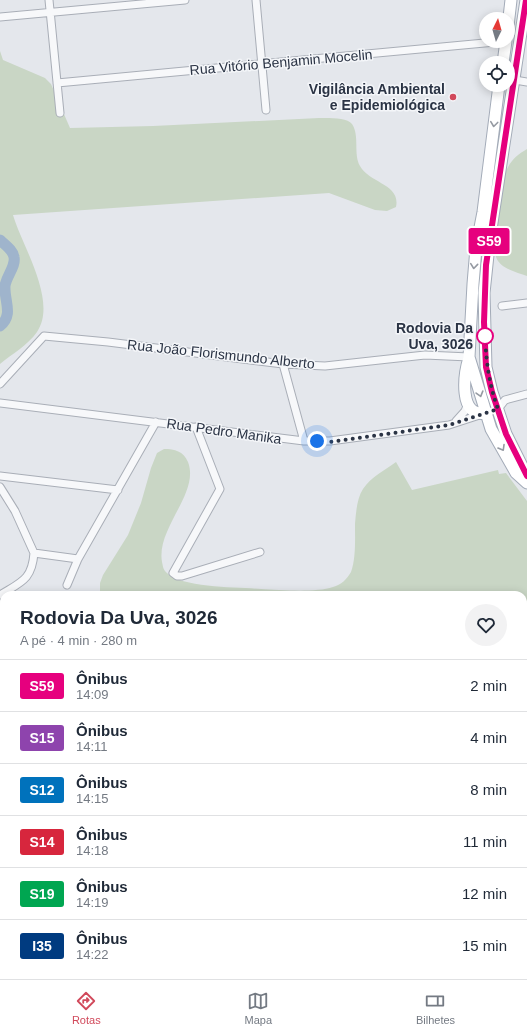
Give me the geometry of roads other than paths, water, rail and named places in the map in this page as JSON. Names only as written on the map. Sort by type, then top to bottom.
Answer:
[{"type":"main road","points":[[510,12],[511,0]]},
{"type":"main road","points":[[515,80],[526,0]]},
{"type":"main road","points":[[498,92],[483,212],[476,248],[469,338],[470,357],[491,429],[516,473],[527,483]]},
{"type":"main road","points":[[513,92],[490,236],[484,293],[486,367],[492,392],[506,434],[527,476]]},
{"type":"main road","points":[[470,357],[464,378],[468,404],[472,411],[477,413],[486,413]]},
{"type":"street","points":[[49,0],[60,113]]},
{"type":"street","points":[[0,17],[185,0]]},
{"type":"street","points":[[256,0],[266,110]]},
{"type":"street","name":"Rua Vitório Benjamin Mocelin","points":[[57,83],[479,44]]},
{"type":"street","points":[[515,80],[527,82]]},
{"type":"street","points":[[502,306],[527,303]]},
{"type":"street","name":"Rua João Florismundo Alberto","points":[[0,384],[44,336],[108,342],[283,364],[325,366],[425,355],[470,357]]},
{"type":"street","points":[[283,364],[304,441]]},
{"type":"street","name":"Rua Pedro Manika","points":[[0,403],[304,441],[330,442],[449,425],[498,409],[505,400],[527,394]]},
{"type":"street","points":[[449,425],[461,417],[468,404]]},
{"type":"street","points":[[67,585],[78,559],[156,422]]},
{"type":"street","points":[[196,427],[220,489],[173,573],[177,576],[182,576],[260,552]]},
{"type":"street","points":[[0,476],[118,490]]},
{"type":"street","points":[[0,488],[21,523],[34,553],[31,572],[25,579],[6,591]]},
{"type":"street","points":[[34,553],[78,559]]},
{"type":"waterway","points":[[0,240],[12,252],[14,257],[14,264],[5,286],[7,317],[0,326]]},
{"type":"place","name":"Vigilância Ambiental e Epidemiológica","points":[[453,97]]},
{"type":"place","name":"Rodovia Da Uva, 3026","points":[[485,336]]}]
